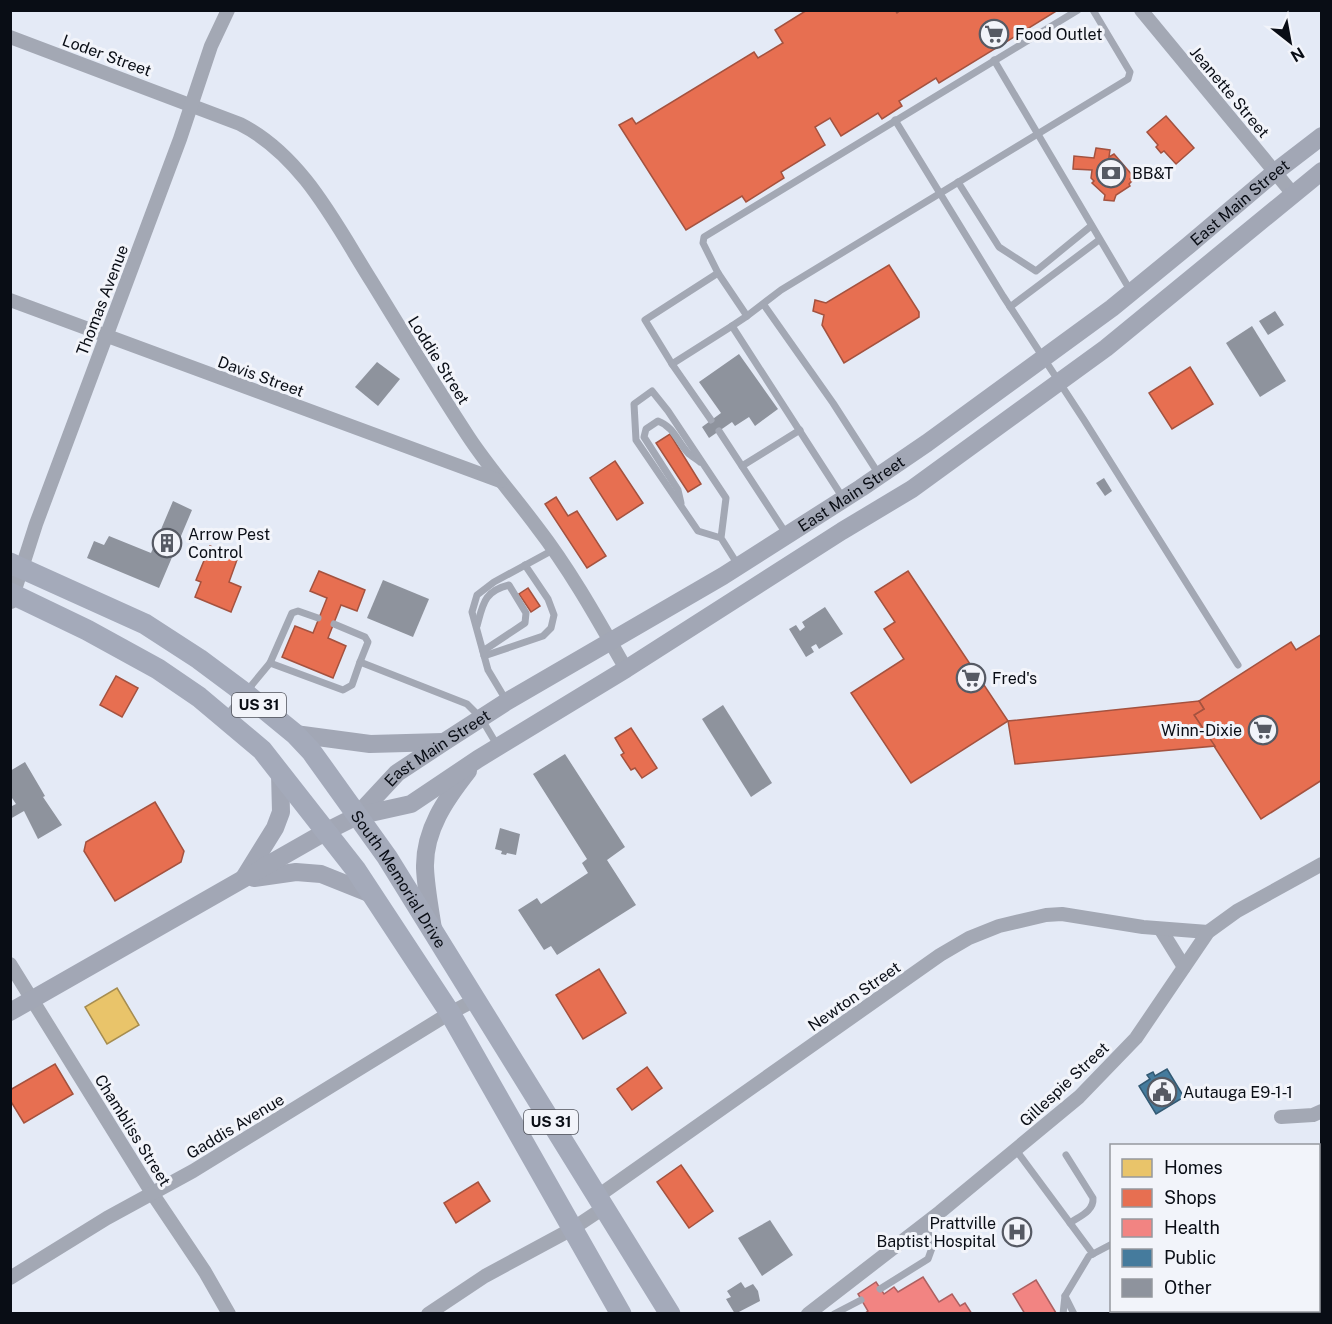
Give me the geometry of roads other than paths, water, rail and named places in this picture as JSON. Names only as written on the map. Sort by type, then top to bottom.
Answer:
[{"type":"main road","name":"East Main Street","points":[[357,816],[397,773],[444,742],[506,702],[738,566],[880,475],[1044,359],[1131,293],[1275,172],[1322,136]]},
{"type":"main road","name":"East Main Street","points":[[10,1012],[327,831],[357,816],[411,804],[478,759],[912,489],[1106,348],[1322,171]]},
{"type":"main road","name":"South Memorial Drive","points":[[16,565],[145,624],[199,659],[246,694],[295,734],[311,751],[387,857],[670,1314]]},
{"type":"main road","name":"South Memorial Drive","points":[[12,597],[87,630],[158,669],[224,718],[262,750],[356,870],[450,1013],[621,1314]]},
{"type":"main road","points":[[295,734],[370,744],[444,742]]},
{"type":"main road","points":[[434,931],[425,867],[430,834],[445,804],[478,759]]},
{"type":"main road","points":[[243,879],[275,828],[281,812],[280,773]]},
{"type":"main road","points":[[243,879],[296,872],[321,874],[371,894]]},
{"type":"street","name":"Thomas Avenue","points":[[12,597],[16,565],[36,524],[192,105],[211,45],[228,10]]},
{"type":"street","name":"Jeanette Street","points":[[1141,10],[1293,194]]},
{"type":"street","name":"Loder Street","points":[[10,37],[192,105]]},
{"type":"street","name":"Loddie Street","points":[[192,105],[253,130],[279,150],[297,168],[339,230],[464,430],[575,581],[626,669]]},
{"type":"street","name":"Davis Street","points":[[10,300],[500,481]]},
{"type":"street","name":"Gillespie Street","points":[[808,1314],[1016,1150],[1079,1097],[1136,1038],[1208,932],[1237,912],[1322,864]]},
{"type":"street","name":"Newton Street","points":[[428,1314],[494,1270],[572,1229],[601,1202],[940,955],[969,938],[1015,921],[1062,914],[1161,930],[1208,932]]},
{"type":"street","points":[[1161,930],[1184,967]]},
{"type":"street","name":"Chambliss Street","points":[[10,964],[152,1193],[205,1272],[228,1314]]},
{"type":"street","name":"Gaddis Avenue","points":[[10,1278],[475,1000]]},
{"type":"street","points":[[1281,1117],[1312,1115],[1322,1111]]},
{"type":"lane","points":[[747,316],[718,273],[704,243],[704,237],[1078,10]]},
{"type":"lane","points":[[672,364],[747,316],[781,290],[1128,80],[1130,72],[1093,10]]},
{"type":"lane","points":[[994,60],[1131,293]]},
{"type":"lane","points":[[896,120],[1010,307],[1238,665]]},
{"type":"lane","points":[[958,182],[999,247],[1036,271],[1091,226]]},
{"type":"lane","points":[[1010,307],[1099,240]]},
{"type":"lane","points":[[711,420],[645,320],[718,273]]},
{"type":"lane","points":[[764,304],[880,475]]},
{"type":"lane","points":[[732,326],[844,499]]},
{"type":"lane","points":[[721,538],[698,531],[636,440],[634,404],[652,391],[726,498],[721,538],[738,566]]},
{"type":"lane","points":[[682,508],[678,490],[644,437],[646,429],[657,421],[666,424],[688,453],[705,465]]},
{"type":"lane","points":[[742,466],[800,430]]},
{"type":"lane","points":[[719,431],[788,535]]},
{"type":"lane","points":[[506,702],[488,669],[472,612],[477,596],[495,582],[553,550]]},
{"type":"lane","points":[[484,654],[543,636],[550,628],[554,615],[548,599],[525,565]]},
{"type":"lane","points":[[477,628],[486,596],[499,587],[509,585],[526,613],[525,623],[484,654]]},
{"type":"lane","points":[[224,718],[270,663],[292,613],[298,611],[318,618]]},
{"type":"lane","points":[[270,663],[343,690],[352,686],[368,642],[365,637],[333,624]]},
{"type":"lane","points":[[360,662],[467,704],[481,718],[498,747]]},
{"type":"lane","points":[[1016,1150],[1093,1254]]},
{"type":"lane","points":[[1066,1155],[1094,1202],[1091,1208],[1070,1223]]},
{"type":"lane","points":[[880,1289],[927,1259],[932,1248],[926,1222]]},
{"type":"lane","points":[[1063,1314],[1065,1296],[1089,1256],[1110,1245]]},
{"type":"lane","points":[[1065,1296],[1074,1314]]},
{"type":"lane","points":[[834,1314],[861,1300]]},
{"type":"place","name":"Food Outlet","points":[[994,34]]},
{"type":"place","name":"BB&T","points":[[1111,173]]},
{"type":"place","name":"Arrow Pest Control","points":[[167,543]]},
{"type":"place","name":"Fred's","points":[[971,678]]},
{"type":"place","name":"Winn-Dixie","points":[[1263,730]]},
{"type":"place","name":"Autauga E9-1-1","points":[[1162,1092]]},
{"type":"place","name":"Prattville Baptist Hospital","points":[[1017,1232]]}]
